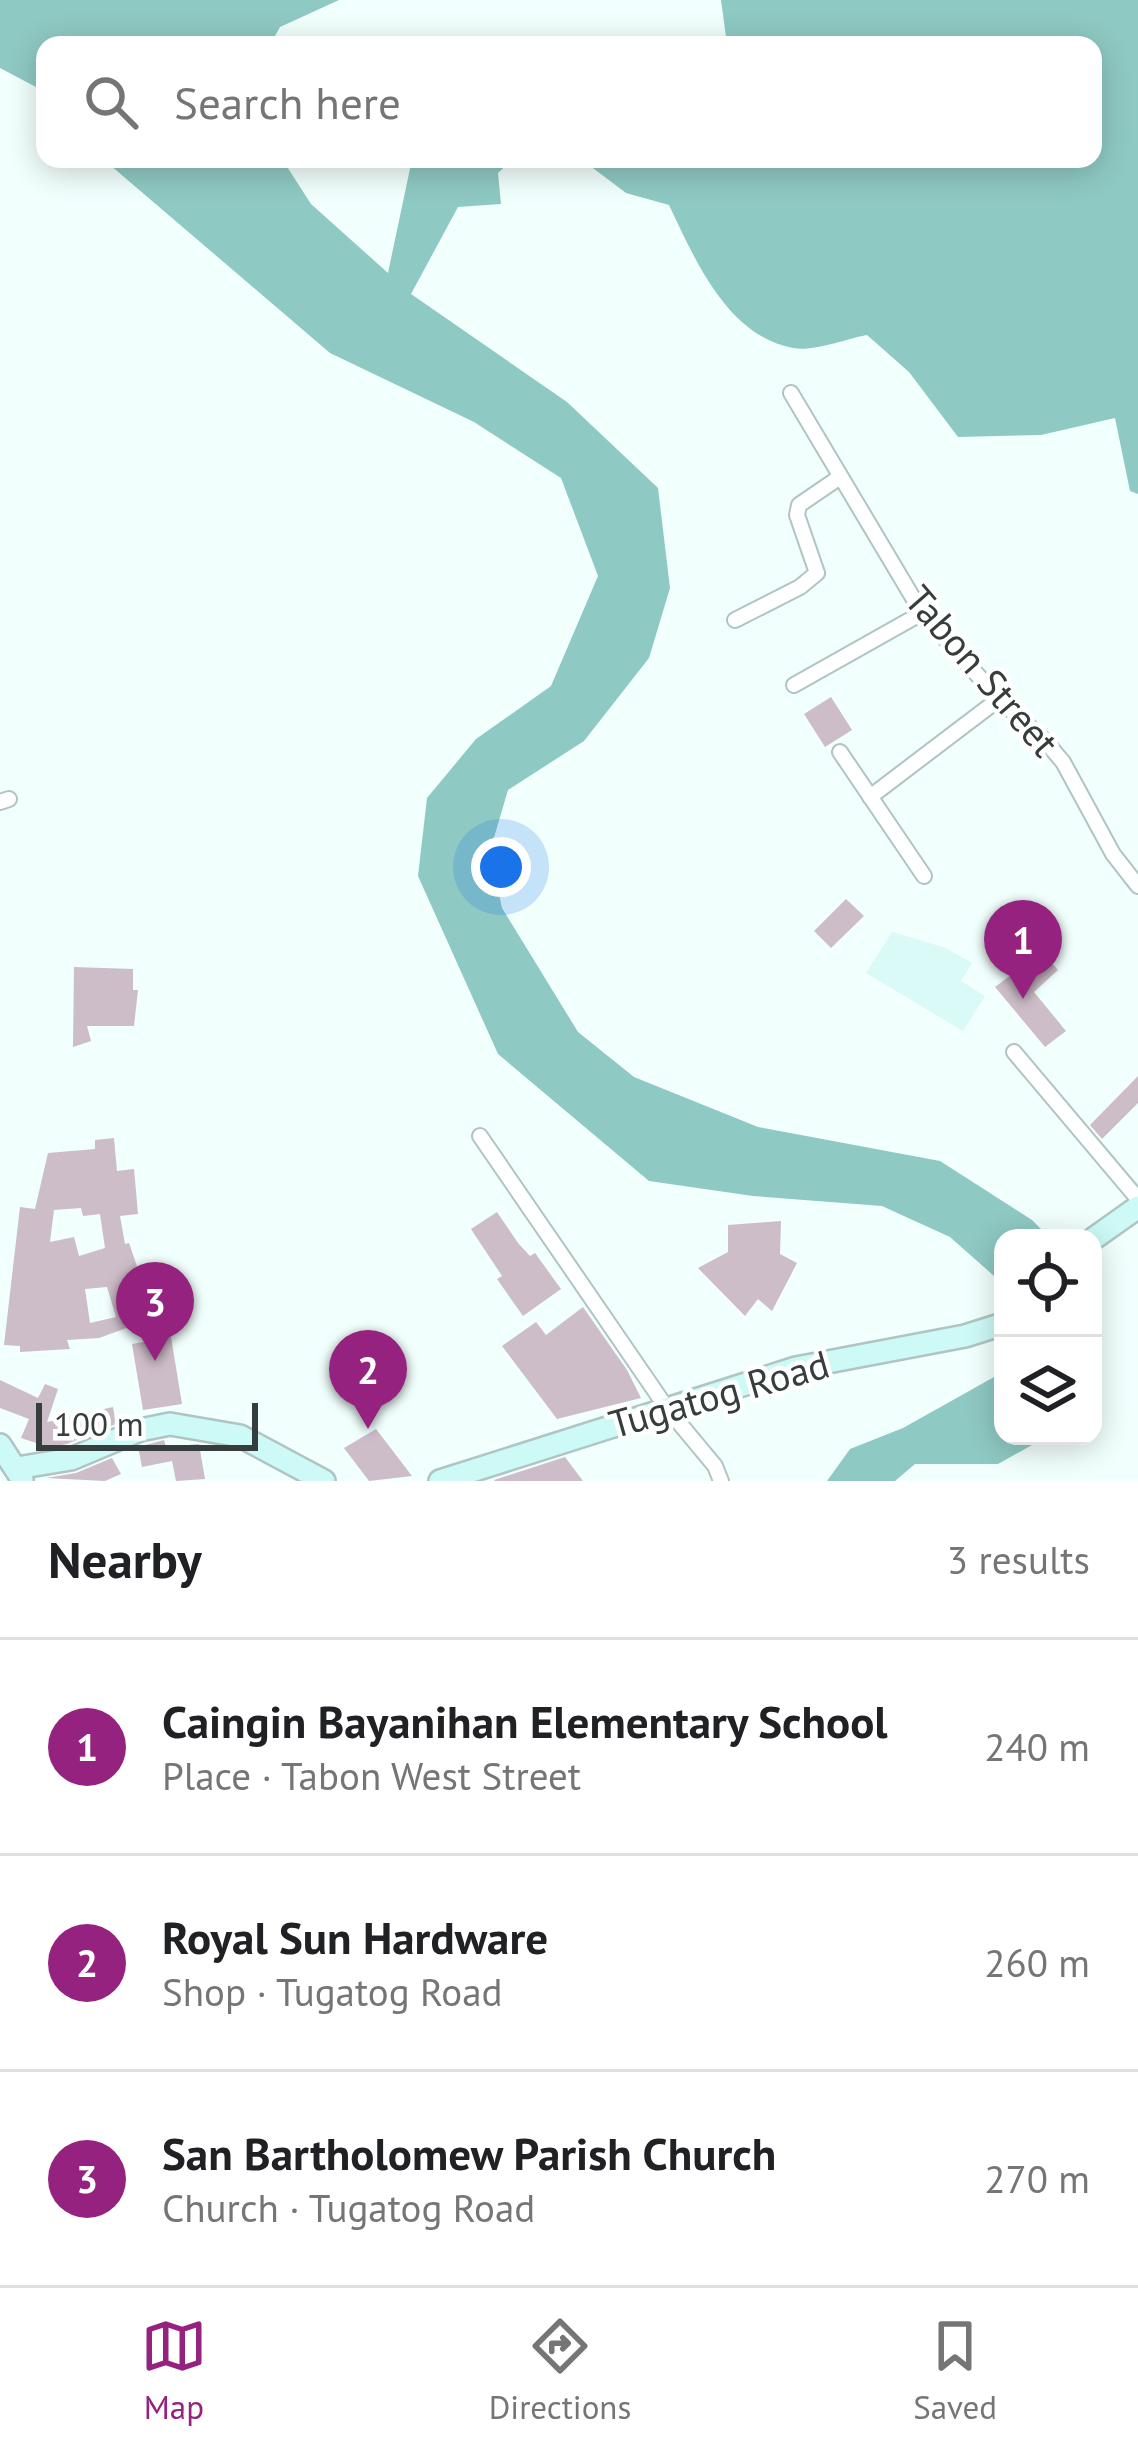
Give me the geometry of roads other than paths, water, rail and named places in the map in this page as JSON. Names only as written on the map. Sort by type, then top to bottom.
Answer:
[{"type":"street","name":"Tabon Street","points":[[791,393],[922,613],[999,700],[1063,762],[1112,854],[1138,886]]},
{"type":"street","points":[[735,620],[818,573],[797,515],[799,505],[839,477]]},
{"type":"street","points":[[794,685],[922,613]]},
{"type":"street","points":[[870,797],[999,700]]},
{"type":"street","points":[[839,752],[924,876]]},
{"type":"street","points":[[1013,1052],[1135,1211],[1102,1233]]},
{"type":"street","points":[[480,1136],[666,1407],[715,1466],[721,1481]]},
{"type":"street","name":"Tugatog Road","points":[[440,1481],[470,1477],[666,1407],[844,1356],[994,1327]]},
{"type":"street","points":[[0,1445],[20,1474],[140,1430],[170,1424],[240,1436],[324,1481]]},
{"type":"water","points":[[0,0],[339,0],[280,27],[275,36],[36,36],[36,87],[0,68]]},
{"type":"water","points":[[721,0],[1138,0],[1138,494],[1130,491],[1115,418],[1041,435],[958,437],[909,372],[867,335],[801,349],[749,328],[702,271],[669,205],[626,193],[593,168],[1102,168],[1102,36],[726,36]]},
{"type":"water","points":[[114,168],[288,168],[311,204],[388,273],[410,168],[503,168],[498,173],[501,204],[458,207],[411,294],[567,402],[658,488],[670,588],[649,658],[584,741],[508,790],[490,851],[502,908],[578,1032],[634,1077],[758,1127],[940,1161],[1032,1220],[1041,1229],[994,1229],[994,1276],[950,1237],[882,1206],[753,1196],[649,1181],[498,1054],[418,876],[427,798],[476,739],[551,686],[598,576],[561,478],[474,422],[330,353]]},
{"type":"water","points":[[994,1377],[994,1445],[1032,1445],[998,1464],[915,1464],[895,1481],[827,1481],[850,1449],[903,1428]]},
{"type":"place","name":"Caingin Bayanihan Elementary School","points":[[1023,999]]},
{"type":"place","name":"San Bartholomew Parish Church","points":[[155,1361]]},
{"type":"place","name":"Royal Sun Hardware","points":[[368,1429]]}]
